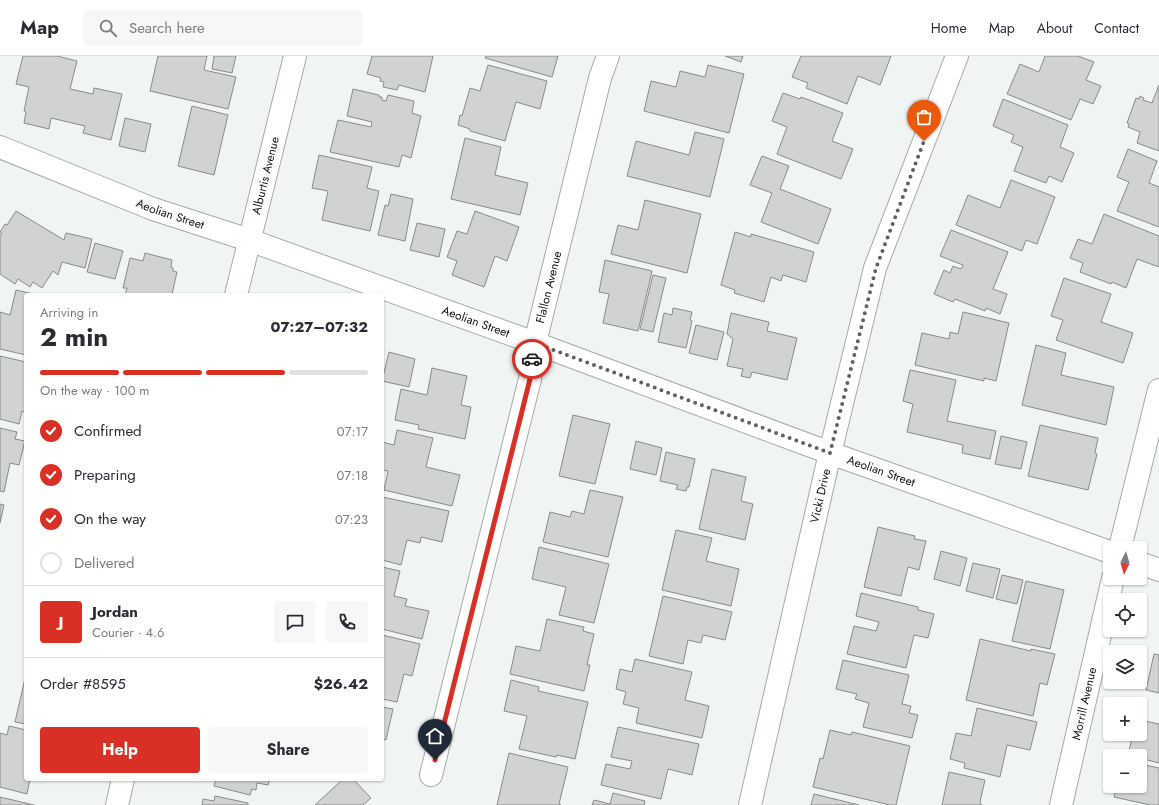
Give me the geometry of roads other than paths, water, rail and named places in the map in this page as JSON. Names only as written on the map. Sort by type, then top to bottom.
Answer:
[{"type":"street","name":"Alburtis Avenue","points":[[236,293],[295,56]]},
{"type":"street","name":"Flallon Avenue","points":[[432,775],[530,379],[535,343],[600,78],[608,56]]},
{"type":"street","name":"Vicki Drive","points":[[750,805],[830,453],[876,268],[957,56]]},
{"type":"street","name":"Aeolian Street","points":[[0,147],[153,209],[249,240],[535,343],[830,453],[1103,550]]},
{"type":"street","points":[[1122,541],[1159,390]]},
{"type":"street","points":[[1147,566],[1159,570]]},
{"type":"street","name":"Morrill Avenue","points":[[1061,805],[1111,585]]},
{"type":"street","points":[[117,805],[123,781]]}]
